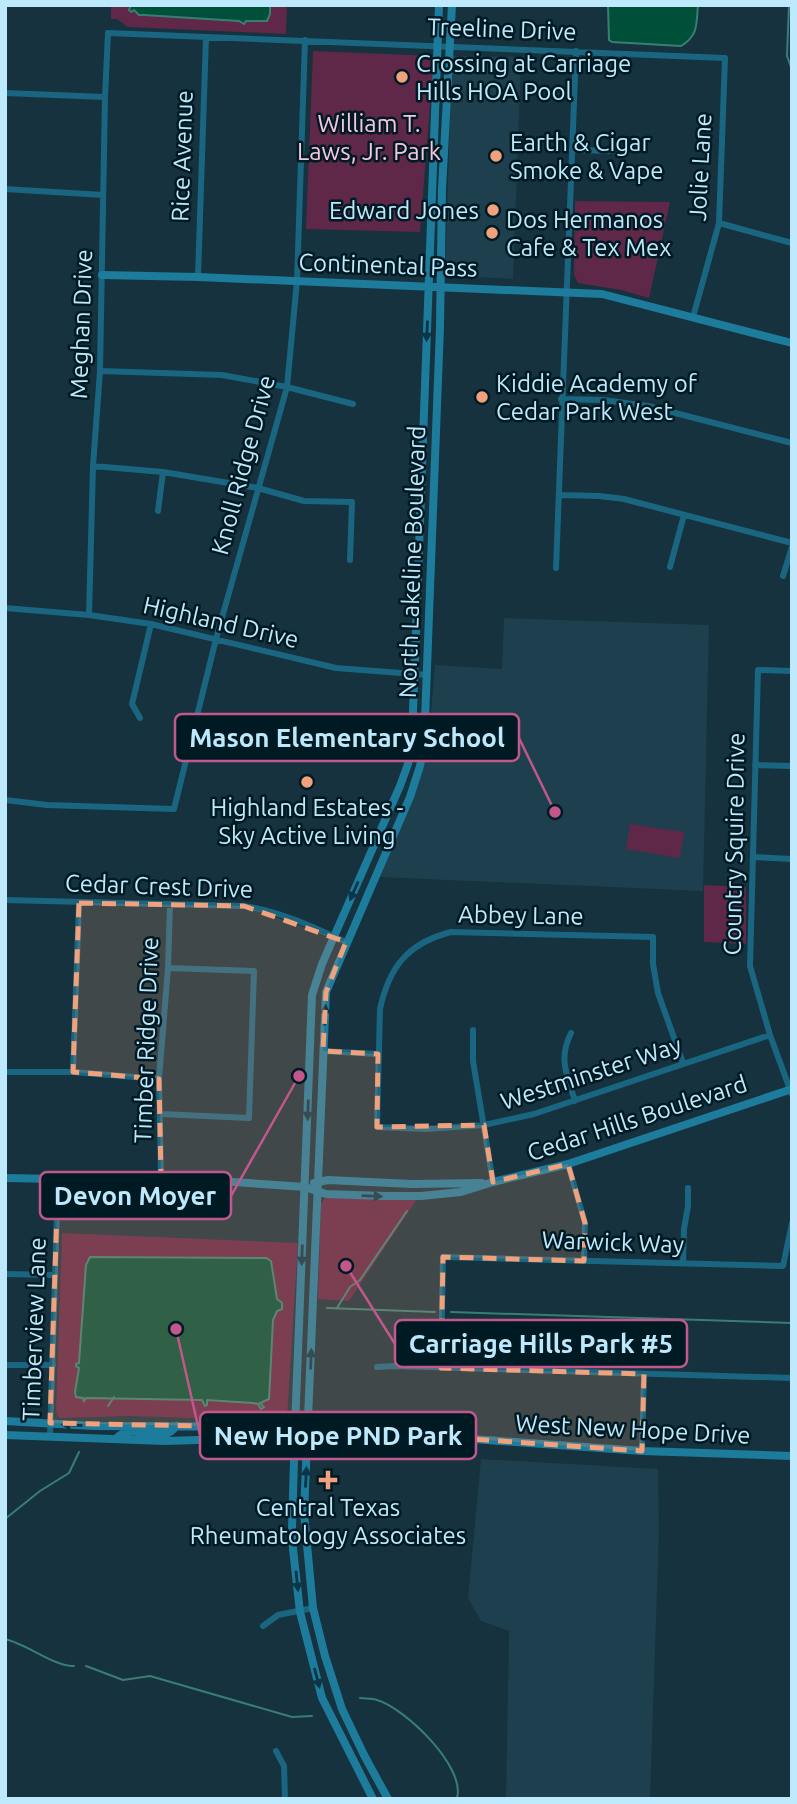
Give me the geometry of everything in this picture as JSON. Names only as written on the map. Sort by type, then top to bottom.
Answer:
[{"type":"main road","name":"North Lakeline Boulevard","points":[[373,1799],[322,1698],[300,1612],[292,1528],[295,1427],[312,995],[334,936],[400,786],[408,764],[412,738],[439,5]]},
{"type":"main road","name":"North Lakeline Boulevard","points":[[388,1799],[342,1709],[325,1656],[313,1608],[304,1513],[326,992],[410,797],[420,765],[425,733],[443,179],[452,5]]},
{"type":"main road","name":"Continental Pass","points":[[102,275],[198,276],[602,294],[792,343]]},
{"type":"main road","name":"Cedar Hills Boulevard","points":[[5,1178],[58,1180],[161,1177],[305,1187],[326,1194],[421,1196],[461,1192],[568,1164],[791,1091]]},
{"type":"main road","name":"Cedar Hills Boulevard","points":[[305,1187],[317,1181],[412,1184],[493,1182]]},
{"type":"main road","name":"West New Hope Drive","points":[[5,1421],[94,1426],[452,1431],[472,1439],[642,1451],[792,1456]]},
{"type":"main road","points":[[116,1439],[127,1432],[168,1433],[177,1426]]},
{"type":"main road","name":"West New Hope Drive","points":[[5,1435],[165,1441],[229,1438],[452,1445],[472,1439]]},
{"type":"street","name":"Treeline Drive","points":[[108,33],[725,58]]},
{"type":"street","name":"Meghan Drive","points":[[89,615],[93,466],[100,371],[108,33]]},
{"type":"street","name":"Rice Avenue","points":[[198,276],[206,37]]},
{"type":"street","name":"Knoll Ridge Drive","points":[[5,800],[47,805],[174,809],[216,639],[287,387],[297,281],[305,40]]},
{"type":"street","points":[[556,568],[576,51]]},
{"type":"street","name":"Jolie Lane","points":[[694,317],[719,223],[725,58]]},
{"type":"street","points":[[5,93],[105,97]]},
{"type":"street","points":[[572,150],[621,150]]},
{"type":"street","points":[[5,189],[103,195]]},
{"type":"street","points":[[719,223],[792,243]]},
{"type":"street","points":[[100,371],[222,375],[287,387],[353,404]]},
{"type":"street","points":[[561,399],[603,400],[648,406],[792,443]]},
{"type":"street","points":[[93,466],[163,472],[258,488],[304,501],[352,502],[350,560]]},
{"type":"street","points":[[158,511],[163,472]]},
{"type":"street","points":[[559,495],[624,499],[792,545],[783,576]]},
{"type":"street","points":[[670,567],[684,515]]},
{"type":"street","name":"Highland Drive","points":[[5,608],[89,615],[151,624],[336,668],[427,675]]},
{"type":"street","points":[[140,718],[132,704],[151,624]]},
{"type":"street","name":"Country Squire Drive","points":[[791,1091],[770,1035],[750,967],[758,670],[792,671]]},
{"type":"street","points":[[755,765],[792,766]]},
{"type":"street","points":[[753,857],[792,859]]},
{"type":"street","name":"Cedar Crest Drive","points":[[5,900],[244,906],[295,919],[346,942]]},
{"type":"street","points":[[73,1072],[79,903]]},
{"type":"street","name":"Timber Ridge Drive","points":[[161,1177],[159,1079],[170,904]]},
{"type":"street","name":"Abbey Lane","points":[[377,1127],[380,1009],[388,980],[404,957],[425,940],[451,932],[653,937],[653,964],[658,993],[683,1063]]},
{"type":"street","points":[[161,1114],[249,1118],[254,971],[168,968]]},
{"type":"street","points":[[474,1030],[472,1061],[493,1182]]},
{"type":"street","points":[[571,1033],[565,1045],[564,1057],[575,1101]]},
{"type":"street","name":"Westminster Way","points":[[377,1127],[426,1129],[484,1125],[534,1114],[770,1035]]},
{"type":"street","points":[[323,1051],[378,1054]]},
{"type":"street","points":[[5,1072],[73,1072],[159,1079]]},
{"type":"street","points":[[568,1164],[585,1223],[584,1261]]},
{"type":"street","name":"Timberview Lane","points":[[50,1437],[58,1180]]},
{"type":"street","points":[[684,1264],[688,1188]]},
{"type":"street","name":"Warwick Way","points":[[441,1368],[443,1257],[783,1266],[792,1223]]},
{"type":"street","points":[[5,1274],[55,1275]]},
{"type":"street","points":[[5,1365],[52,1366]]},
{"type":"street","points":[[377,1367],[792,1378]]},
{"type":"street","points":[[642,1451],[644,1374]]},
{"type":"street","points":[[263,1626],[278,1615],[313,1608]]},
{"type":"street","points":[[276,1751],[285,1766],[285,1799]]},
{"type":"highlighted area","points":[[79,903],[244,906],[346,942],[326,992],[323,1051],[378,1054],[377,1127],[484,1125],[493,1182],[568,1164],[585,1223],[584,1261],[443,1257],[441,1368],[644,1374],[642,1451],[472,1439],[452,1431],[50,1423],[58,1179],[161,1177],[159,1079],[73,1072]]},
{"type":"shaded area","points":[[131,5],[270,5],[270,14],[267,21],[246,21],[244,24],[239,21],[139,15],[134,10],[129,10]]},
{"type":"shaded area","points":[[608,5],[698,5],[696,28],[691,38],[681,46],[612,42],[609,40]]},
{"type":"shaded area","points":[[452,56],[521,57],[513,279],[445,276]]},
{"type":"shaded area","points":[[504,618],[709,625],[703,891],[380,877],[428,747],[435,665],[502,669]]},
{"type":"shaded area","points":[[90,1257],[266,1258],[271,1261],[277,1299],[282,1303],[282,1309],[277,1311],[273,1320],[269,1399],[260,1403],[264,1407],[261,1409],[258,1404],[253,1403],[207,1400],[205,1406],[202,1400],[86,1398],[84,1401],[83,1398],[76,1397],[79,1368],[76,1364],[79,1363],[86,1265]]},
{"type":"shaded area","points":[[481,1459],[658,1469],[659,1531],[650,1799],[506,1799],[509,1631],[481,1621],[468,1598]]},
{"type":"green space","points":[[111,5],[287,5],[286,34],[128,27],[117,19],[111,19]]},
{"type":"green space","name":"William T. Laws, Jr. Park","points":[[313,51],[434,56],[420,232],[306,229]]},
{"type":"green space","points":[[575,201],[670,202],[649,298],[578,283],[574,275]]},
{"type":"green space","points":[[630,824],[684,832],[680,858],[626,849]]},
{"type":"green space","points":[[704,885],[746,887],[746,944],[704,942]]},
{"type":"green space","points":[[324,1199],[417,1199],[349,1301],[318,1299],[321,1204]]},
{"type":"green space","points":[[62,1233],[298,1243],[287,1418],[283,1421],[129,1416],[60,1418],[56,1411]]},
{"type":"waterway","points":[[789,5],[787,56],[792,70]]},
{"type":"waterway","points":[[337,1308],[350,1287],[360,1280],[407,1211]]},
{"type":"waterway","points":[[327,1308],[435,1312]]},
{"type":"waterway","points":[[451,1312],[792,1323]]},
{"type":"waterway","points":[[108,1406],[114,1397]]},
{"type":"waterway","points":[[5,1519],[40,1491],[69,1473],[79,1452]]},
{"type":"waterway","points":[[5,1639],[58,1663],[74,1666]]},
{"type":"waterway","points":[[86,1666],[123,1680],[150,1676],[292,1717],[312,1716]]},
{"type":"waterway","points":[[360,1698],[375,1699],[389,1705],[431,1740],[452,1771],[457,1785],[457,1798]]},
{"type":"place","name":"Crossing at Carriage Hills HOA Pool","points":[[402,77]]},
{"type":"place","name":"Earth & Cigar Smoke & Vape","points":[[496,156]]},
{"type":"place","name":"Edward Jones","points":[[493,210]]},
{"type":"place","name":"Dos Hermanos Cafe & Tex Mex","points":[[492,233]]},
{"type":"place","name":"Kiddie Academy of Cedar Park West","points":[[482,397]]},
{"type":"place","name":"Highland Estates - Sky Active Living","points":[[307,782]]},
{"type":"place","name":"Mason Elementary School","points":[[555,812]]},
{"type":"place","name":"Devon Moyer","points":[[299,1076]]},
{"type":"place","name":"Carriage Hills Park #5","points":[[346,1266]]},
{"type":"place","name":"New Hope PND Park","points":[[176,1329]]},
{"type":"place","name":"Central Texas Rheumatology Associates","points":[[328,1480]]}]
